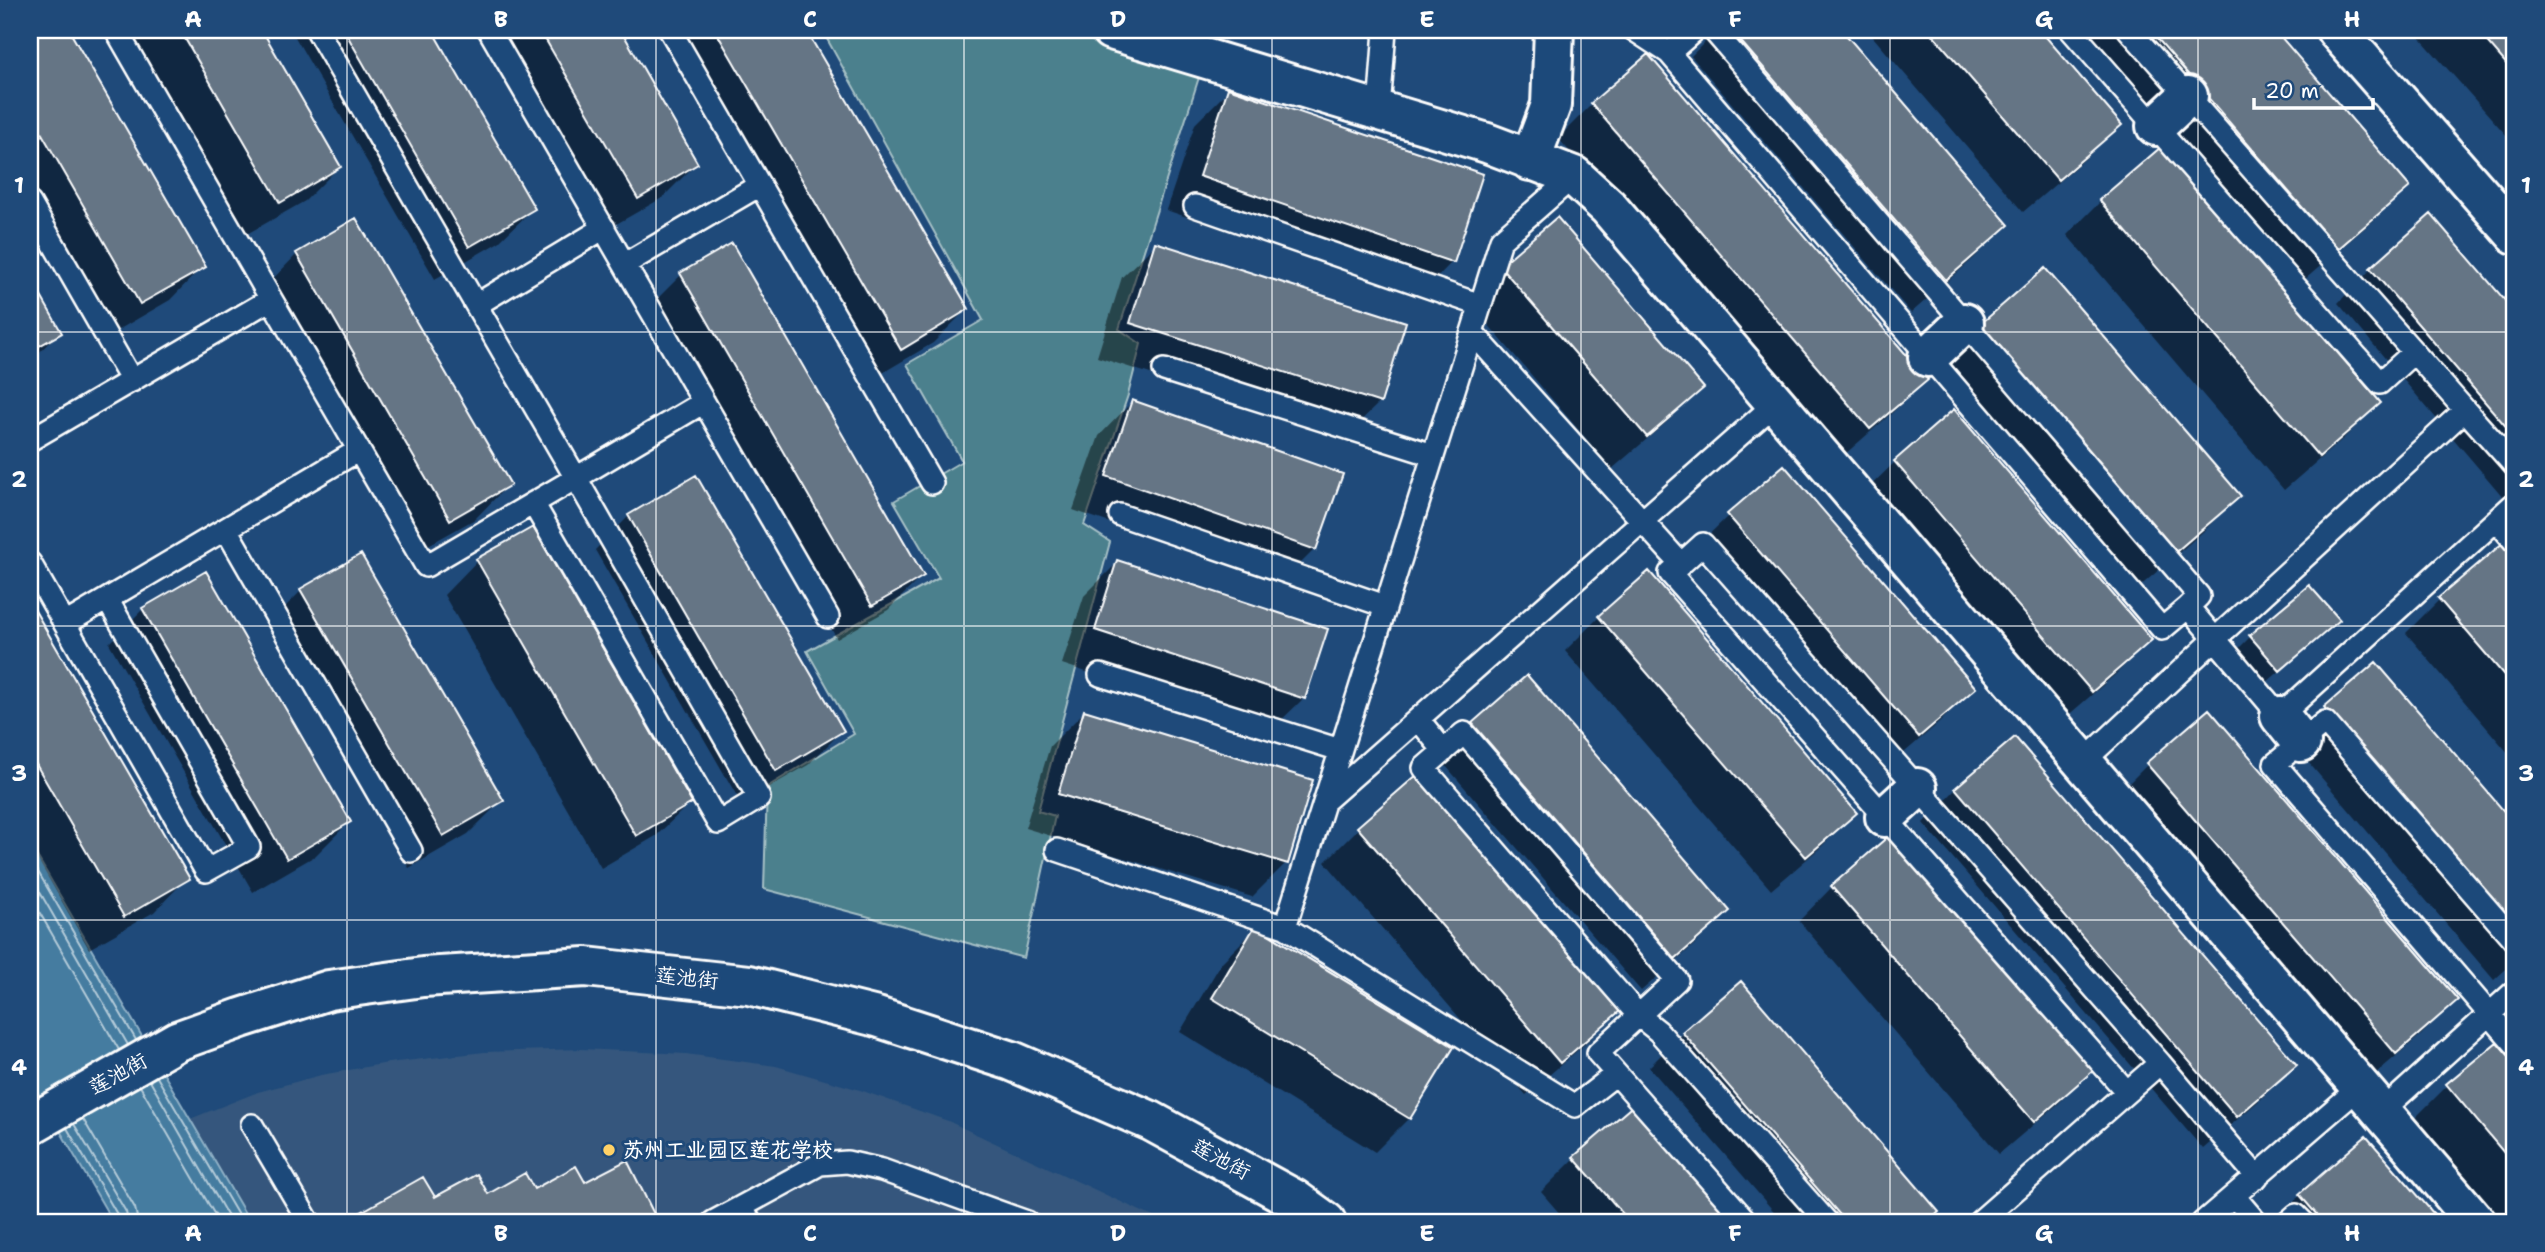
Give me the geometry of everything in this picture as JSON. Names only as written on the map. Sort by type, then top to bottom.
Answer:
[{"type":"street","points":[[1111,30],[1487,143],[1574,176],[1608,207],[2476,1222]]},
{"type":"street","points":[[1530,161],[1551,104],[1554,30]]},
{"type":"street","points":[[2336,30],[2515,234]]},
{"type":"street","points":[[2155,126],[2188,96]]},
{"type":"street","points":[[1928,357],[1964,323]]},
{"type":"street","points":[[1885,817],[1917,788]]},
{"type":"street","name":"莲池街","points":[[37,1121],[177,1041],[329,990],[445,976],[586,967],[749,985],[877,1017],[1013,1060],[1151,1121],[1294,1199],[1326,1222]]},
{"type":"lane","points":[[116,30],[426,566],[704,402]]},
{"type":"lane","points":[[317,30],[759,798],[718,823],[533,503]]},
{"type":"lane","points":[[489,30],[828,617]]},
{"type":"lane","points":[[670,30],[932,483]]},
{"type":"lane","points":[[1379,110],[1385,30]]},
{"type":"lane","points":[[1634,30],[1669,53],[2162,629],[2199,596],[1713,30]]},
{"type":"lane","points":[[1669,53],[1695,30]]},
{"type":"lane","points":[[2071,30],[2380,383],[2414,352]]},
{"type":"lane","points":[[2129,30],[2515,466]]},
{"type":"lane","points":[[1285,927],[1501,240],[1574,176]]},
{"type":"lane","points":[[625,264],[760,185]]},
{"type":"lane","points":[[30,202],[132,381]]},
{"type":"lane","points":[[1195,206],[1480,305]]},
{"type":"lane","points":[[476,305],[604,228]]},
{"type":"lane","points":[[30,440],[271,299]]},
{"type":"lane","points":[[1472,332],[1681,564]]},
{"type":"lane","points":[[1164,370],[1433,455]]},
{"type":"lane","points":[[1325,801],[1776,403]]},
{"type":"lane","points":[[2082,762],[2465,410]]},
{"type":"lane","points":[[65,624],[359,450]]},
{"type":"lane","points":[[2515,503],[2291,729],[2275,764],[2515,1044]]},
{"type":"lane","points":[[1120,515],[1385,606]]},
{"type":"lane","points":[[2496,520],[2515,542]]},
{"type":"lane","points":[[226,528],[411,851]]},
{"type":"lane","points":[[2127,1092],[1671,573],[1703,544],[2257,1177]]},
{"type":"lane","points":[[30,563],[206,871],[250,847],[107,599]]},
{"type":"lane","points":[[2188,607],[2291,729]]},
{"type":"lane","points":[[1100,675],[1340,750]]},
{"type":"lane","points":[[1418,719],[1444,751]]},
{"type":"lane","points":[[2291,729],[2325,722],[2515,941]]},
{"type":"lane","points":[[1747,1222],[1598,1054],[1639,1016],[1677,980],[1464,733],[1424,768],[1639,1016],[1658,1031],[1827,1222]]},
{"type":"lane","points":[[1057,850],[1285,927],[1575,1106],[1616,1074]]},
{"type":"lane","points":[[2203,1222],[2257,1177],[2371,1100],[2489,1014],[2515,991]]},
{"type":"lane","points":[[1979,1222],[2160,1063]]},
{"type":"lane","points":[[252,1125],[309,1222]]},
{"type":"lane","points":[[713,1222],[745,1215],[820,1164],[847,1163],[883,1170],[1027,1222]]},
{"type":"lane","points":[[2234,1196],[2256,1222]]},
{"type":"lane","points":[[2288,1222],[2296,1215],[2303,1222]]},
{"type":"shaded area","name":"苏州工业园区莲花学校","points":[[582,1049],[686,1054],[776,1066],[860,1090],[948,1121],[1164,1222],[250,1222],[190,1119],[258,1092],[321,1075],[388,1063],[484,1052]]},
{"type":"green space","points":[[822,30],[1067,30],[1201,71],[1119,329],[1141,344],[1128,395],[1084,525],[1110,542],[1038,811],[1055,816],[1024,958],[764,889],[767,787],[854,734],[807,651],[939,578],[894,501],[962,461],[907,364],[983,320]]},
{"type":"water","points":[[30,844],[250,1222],[113,1222],[30,1079]]},
{"type":"building","points":[[30,30],[69,30],[206,267],[140,304],[30,113]]},
{"type":"building","points":[[180,30],[262,30],[341,167],[280,203]]},
{"type":"building","points":[[344,30],[432,30],[535,209],[469,247]]},
{"type":"building","points":[[540,30],[621,30],[698,164],[638,199]]},
{"type":"building","points":[[715,30],[806,30],[969,309],[901,350]]},
{"type":"building","points":[[1731,30],[1842,30],[2009,225],[1946,280]]},
{"type":"building","points":[[1929,30],[2040,30],[2122,125],[2058,180]]},
{"type":"building","points":[[2150,30],[2275,30],[2410,187],[2338,249]]},
{"type":"building","points":[[2477,30],[2515,30],[2515,74]]},
{"type":"building","points":[[1648,54],[1928,380],[1870,429],[1591,103]]},
{"type":"building","points":[[1228,88],[1483,174],[1454,263],[1199,176]]},
{"type":"building","points":[[2161,147],[2381,403],[2319,457],[2099,200]]},
{"type":"building","points":[[2431,214],[2515,312],[2515,437],[2370,268]]},
{"type":"building","points":[[1557,217],[1704,388],[1647,437],[1500,266]]},
{"type":"building","points":[[356,218],[511,485],[450,520],[296,253]]},
{"type":"building","points":[[1155,242],[1406,322],[1381,403],[1130,323]]},
{"type":"building","points":[[732,243],[924,576],[872,606],[680,273]]},
{"type":"building","points":[[2045,268],[2241,496],[2171,556],[1976,328]]},
{"type":"building","points":[[30,277],[62,333],[30,351]]},
{"type":"building","points":[[1132,400],[1343,474],[1316,550],[1106,476]]},
{"type":"building","points":[[1954,409],[2152,640],[2092,692],[1894,461]]},
{"type":"building","points":[[1784,465],[1976,688],[1919,737],[1727,514]]},
{"type":"building","points":[[696,475],[844,731],[776,771],[628,515]]},
{"type":"building","points":[[533,527],[692,803],[636,836],[476,559]]},
{"type":"building","points":[[2504,542],[2515,556],[2515,688],[2438,598]]},
{"type":"building","points":[[361,554],[504,801],[443,836],[300,589]]},
{"type":"building","points":[[1117,560],[1328,629],[1305,699],[1095,630]]},
{"type":"building","points":[[206,571],[351,822],[287,859],[142,608]]},
{"type":"building","points":[[1649,571],[1857,813],[1806,857],[1598,616]]},
{"type":"building","points":[[2309,585],[2340,620],[2280,671],[2249,635]]},
{"type":"building","points":[[30,602],[190,879],[124,917],[30,754]]},
{"type":"building","points":[[2376,662],[2515,824],[2515,932],[2324,707]]},
{"type":"building","points":[[1527,675],[1730,911],[1675,959],[1472,723]]},
{"type":"building","points":[[2209,709],[2458,1000],[2396,1054],[2146,763]]},
{"type":"building","points":[[1084,710],[1313,780],[1288,864],[1058,794]]},
{"type":"building","points":[[2015,737],[2297,1065],[2237,1117],[1955,788]]},
{"type":"building","points":[[1418,774],[1621,1010],[1560,1063],[1357,827]]},
{"type":"building","points":[[1891,834],[2094,1070],[2034,1122],[1831,886]]},
{"type":"building","points":[[1255,926],[1454,1047],[1410,1119],[1212,998]]},
{"type":"building","points":[[1741,981],[1939,1212],[1928,1222],[1846,1222],[1682,1032]]},
{"type":"building","points":[[2497,1042],[2515,1063],[2515,1166],[2446,1084]]},
{"type":"building","points":[[1636,1103],[1738,1222],[1630,1222],[1573,1157]]},
{"type":"building","points":[[2366,1136],[2441,1222],[2323,1222],[2299,1194]]},
{"type":"building","points":[[627,1160],[658,1222],[358,1222],[354,1216],[423,1177],[435,1197],[477,1174],[488,1194],[525,1173],[534,1189],[576,1166],[585,1182]]},
{"type":"place","name":"苏州工业园区莲花学校","points":[[609,1150]]}]
